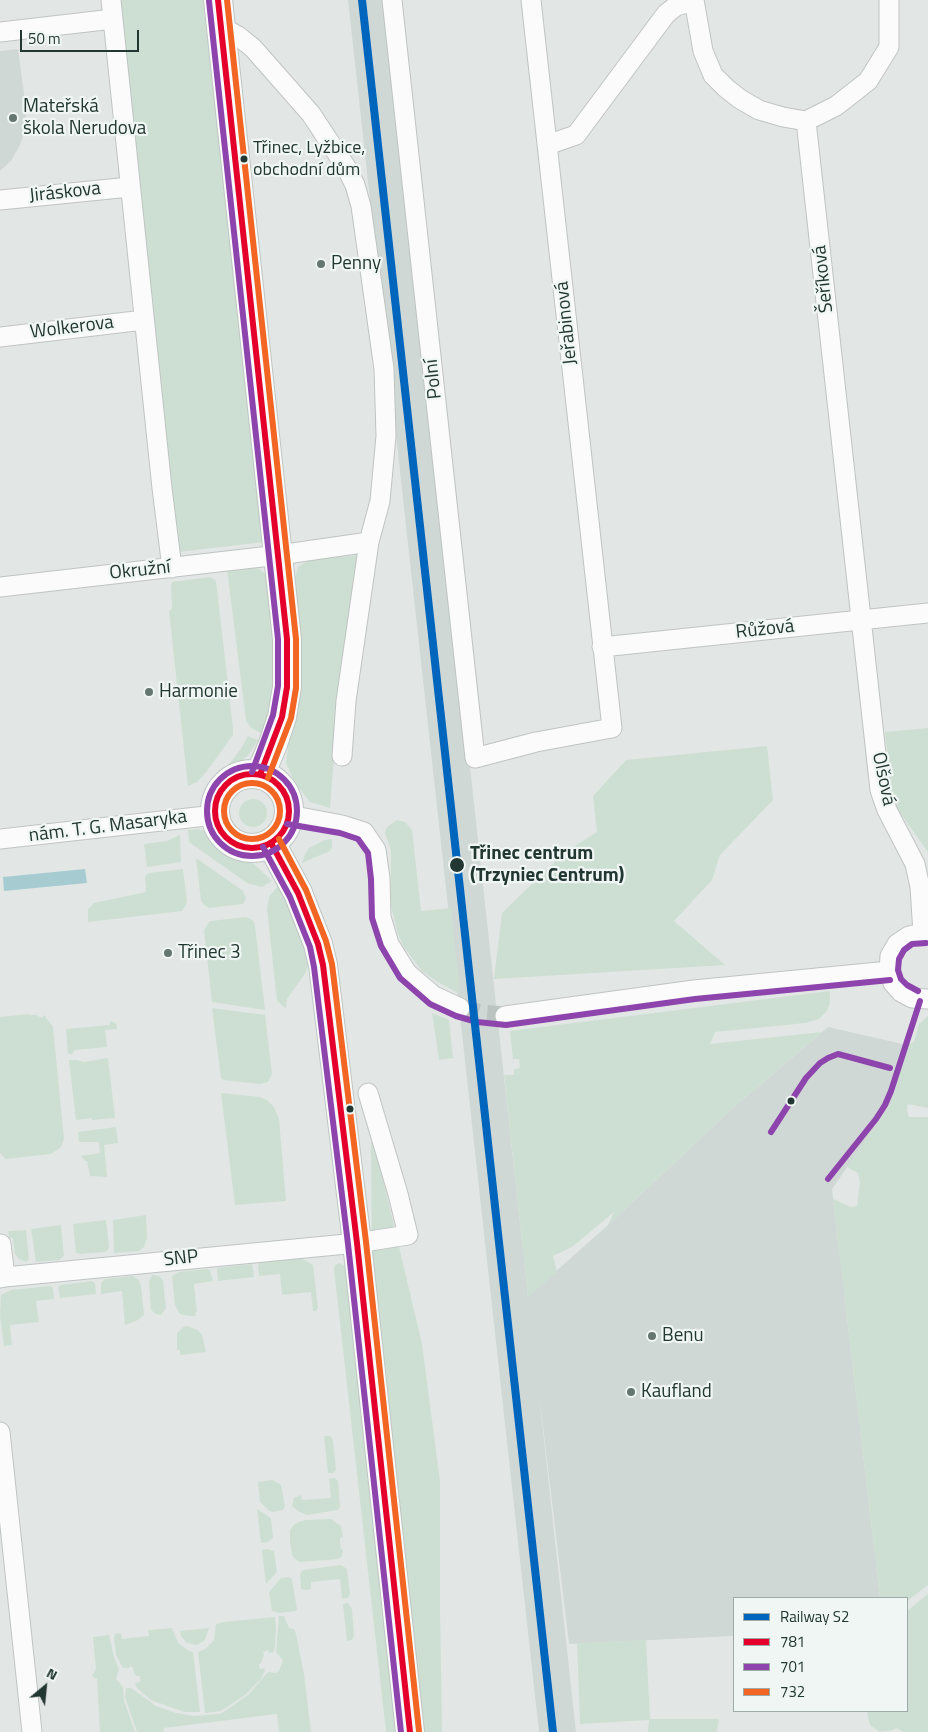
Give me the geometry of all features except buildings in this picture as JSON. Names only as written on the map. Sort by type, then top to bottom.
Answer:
[{"type":"main road","points":[[219,13],[287,639],[287,686],[282,717],[260,775]]},
{"type":"main road","points":[[248,774],[260,775],[270,779],[279,786],[286,799],[289,815],[283,831],[271,843],[248,848],[236,844],[226,837],[218,827],[215,815],[220,793],[227,784],[237,777],[248,774]]},
{"type":"main road","points":[[271,843],[298,893],[318,944],[323,965],[357,1243],[410,1732]]},
{"type":"street","points":[[111,0],[172,568]]},
{"type":"street","name":"Polní","points":[[392,0],[475,758]]},
{"type":"street","name":"Jeřabinová","points":[[475,758],[536,742],[612,728],[531,0]]},
{"type":"street","points":[[547,145],[576,135],[666,14],[676,6],[694,0],[702,51],[713,75],[740,99],[759,110],[806,121],[836,106],[868,81],[889,47],[889,0]]},
{"type":"street","points":[[219,13],[238,36],[253,48],[311,114],[337,152],[355,185],[361,206],[384,369],[386,436],[380,501],[369,542],[346,701],[342,756]]},
{"type":"street","points":[[0,32],[113,19]]},
{"type":"street","name":"Šeříková","points":[[806,121],[862,620]]},
{"type":"street","name":"Jiráskova","points":[[0,200],[130,186]]},
{"type":"street","name":"Wolkerova","points":[[0,337],[144,320]]},
{"type":"street","name":"Okružní","points":[[0,587],[279,555],[369,542]]},
{"type":"street","name":"Růžová","points":[[602,647],[928,613]]},
{"type":"street","name":"Olšová","points":[[862,620],[880,790],[887,810],[915,864],[926,934],[909,936],[897,944],[890,956],[888,970]]},
{"type":"street","name":"nám. T. G. Masaryka","points":[[0,839],[215,815]]},
{"type":"street","points":[[289,815],[342,825],[364,832],[376,850],[380,878],[381,917],[389,944],[407,973],[434,996],[460,1008]]},
{"type":"street","points":[[505,1016],[694,990],[888,970],[893,982],[901,992],[912,998],[928,999]]},
{"type":"street","name":"SNP","points":[[3,1277],[357,1243],[408,1234],[368,1093]]},
{"type":"street","points":[[0,1244],[2,1244],[3,1277]]},
{"type":"street","points":[[0,1432],[32,1732]]},
{"type":"shaded area","points":[[348,0],[386,0],[528,1296],[608,1225],[735,1106],[828,1027],[907,1045],[891,1104],[832,1189],[880,1597],[733,1597],[733,1636],[569,1644],[538,1385],[576,1732],[539,1732]]},
{"type":"shaded area","name":"Mateřská škola Nerudova","points":[[18,49],[26,108],[26,128],[20,145],[11,161],[0,171],[0,51]]},
{"type":"green space","points":[[118,0],[203,0],[264,542],[178,552]]},
{"type":"green space","points":[[362,555],[337,718],[330,808],[310,802],[295,783],[286,763],[292,717],[294,581],[298,567],[311,559]]},
{"type":"green space","points":[[253,567],[260,569],[269,578],[275,664],[269,712],[261,733],[251,728],[246,720],[227,569]]},
{"type":"green space","points":[[210,577],[216,581],[233,735],[207,771],[197,782],[188,786],[169,611],[172,608],[171,586],[172,582]]},
{"type":"green space","points":[[928,728],[928,852],[893,803],[885,732]]},
{"type":"green space","points":[[248,736],[258,740],[249,754],[214,785],[242,747]]},
{"type":"green space","points":[[767,746],[773,800],[720,855],[712,880],[674,921],[725,965],[494,979],[502,913],[565,852],[597,832],[593,796],[626,760]]},
{"type":"green space","points":[[253,799],[263,803],[267,813],[263,823],[253,827],[243,823],[239,813],[243,803]]},
{"type":"green space","points":[[397,820],[405,822],[412,830],[421,911],[451,908],[460,994],[422,971],[403,946],[398,934],[391,906],[391,850],[385,833],[387,827]]},
{"type":"green space","points":[[198,829],[208,832],[225,849],[254,864],[272,881],[262,887],[247,883],[189,842],[188,830]]},
{"type":"green space","points":[[180,835],[181,862],[147,867],[144,844],[167,841]]},
{"type":"green space","points":[[332,839],[330,851],[302,863],[309,848],[325,840]]},
{"type":"green space","points":[[196,858],[243,891],[246,898],[243,904],[209,908],[204,905],[201,901]]},
{"type":"green space","points":[[183,869],[187,901],[182,911],[88,922],[88,909],[94,903],[146,892],[145,876],[149,873]]},
{"type":"green space","points":[[278,886],[291,908],[309,962],[306,972],[287,999],[286,1008],[277,1001],[267,909],[269,897]]},
{"type":"green space","points":[[246,917],[254,921],[265,1010],[212,1002],[204,930],[211,921]]},
{"type":"green space","points":[[830,991],[830,1003],[827,1011],[819,1019],[806,1023],[715,1032],[710,1044],[822,1032],[735,1106],[608,1225],[614,1212],[572,1247],[553,1256],[557,1272],[528,1297],[504,1075],[514,1075],[514,1069],[520,1068],[519,1059],[513,1059],[510,1031]]},
{"type":"green space","points":[[212,1008],[265,1015],[272,1074],[268,1082],[260,1084],[223,1080],[221,1078]]},
{"type":"green space","points":[[432,1013],[449,1020],[453,1058],[439,1060]]},
{"type":"green space","points":[[29,1014],[42,1018],[44,1015],[53,1027],[64,1139],[61,1147],[51,1154],[6,1159],[0,1153],[0,1017]]},
{"type":"green space","points":[[928,1016],[928,1108],[908,1104],[907,1110],[909,1117],[928,1117],[928,1585],[908,1600],[908,1597],[880,1597],[833,1199],[851,1207],[857,1206],[860,1182],[858,1173],[847,1167],[891,1104],[907,1045],[914,1042],[919,1024]]},
{"type":"green space","points":[[110,1021],[116,1023],[117,1029],[105,1030],[107,1047],[75,1050],[72,1054],[68,1054],[66,1029],[110,1025]]},
{"type":"green space","points":[[108,1058],[115,1118],[76,1120],[69,1060],[84,1062]]},
{"type":"green space","points":[[221,1093],[260,1097],[267,1100],[274,1107],[279,1119],[286,1201],[235,1205]]},
{"type":"green space","points":[[116,1127],[118,1143],[104,1145],[107,1177],[90,1176],[87,1161],[81,1156],[100,1153],[99,1142],[79,1142],[78,1132]]},
{"type":"green space","points":[[371,1140],[382,1175],[422,1344],[440,1481],[442,1732],[422,1732],[372,1278]]},
{"type":"green space","points":[[146,1215],[147,1238],[144,1247],[139,1251],[114,1253],[113,1220]]},
{"type":"green space","points":[[106,1220],[108,1250],[104,1252],[76,1253],[73,1224]]},
{"type":"green space","points":[[61,1225],[64,1256],[59,1260],[36,1262],[31,1229]]},
{"type":"green space","points":[[26,1230],[29,1259],[26,1262],[19,1259],[15,1254],[13,1238],[9,1238],[8,1231]]},
{"type":"green space","points":[[301,1258],[313,1265],[318,1308],[316,1311],[313,1311],[311,1292],[282,1295],[280,1274],[259,1276],[258,1266],[260,1262]]},
{"type":"green space","points":[[339,1263],[345,1266],[397,1732],[386,1732],[334,1269],[335,1265]]},
{"type":"green space","points":[[252,1264],[254,1277],[218,1281],[217,1268]]},
{"type":"green space","points":[[210,1270],[213,1281],[194,1284],[196,1316],[180,1314],[175,1305],[172,1276],[179,1272]]},
{"type":"green space","points":[[152,1275],[159,1276],[163,1280],[166,1308],[161,1315],[151,1310],[149,1282]]},
{"type":"green space","points":[[133,1276],[139,1280],[141,1286],[144,1315],[136,1321],[125,1325],[122,1291],[101,1294],[101,1283],[105,1279]]},
{"type":"green space","points":[[92,1281],[95,1283],[96,1294],[60,1298],[58,1287],[61,1285]]},
{"type":"green space","points":[[50,1286],[53,1288],[54,1299],[36,1301],[39,1322],[10,1325],[12,1345],[4,1346],[0,1316],[1,1295],[11,1290]]},
{"type":"green space","points":[[187,1326],[198,1330],[202,1335],[206,1352],[180,1355],[180,1350],[177,1350],[177,1333]]},
{"type":"green space","points":[[324,1436],[330,1436],[333,1440],[336,1470],[333,1473],[328,1473]]},
{"type":"green space","points":[[335,1478],[338,1481],[340,1507],[338,1510],[307,1515],[292,1506],[294,1498],[301,1495],[302,1500],[331,1498],[329,1479]]},
{"type":"green space","points":[[273,1480],[281,1485],[285,1506],[283,1510],[272,1512],[260,1502],[258,1482]]},
{"type":"green space","points":[[257,1509],[271,1518],[273,1538],[268,1542],[261,1543]]},
{"type":"green space","points":[[331,1519],[341,1526],[343,1537],[340,1538],[341,1550],[343,1549],[342,1556],[338,1559],[300,1562],[296,1560],[292,1555],[290,1541],[290,1530],[293,1526],[298,1522],[306,1520]]},
{"type":"green space","points":[[262,1550],[274,1551],[277,1572],[266,1584]]},
{"type":"green space","points":[[341,1565],[347,1569],[350,1594],[348,1598],[342,1599],[340,1579],[311,1582],[311,1589],[301,1589],[300,1574],[303,1570]]},
{"type":"green space","points":[[289,1577],[292,1579],[296,1611],[279,1613],[272,1611],[269,1592],[281,1578]]},
{"type":"green space","points":[[928,1594],[928,1732],[903,1732],[897,1728],[880,1732],[871,1726],[867,1712],[908,1712],[908,1610]]},
{"type":"green space","points":[[348,1603],[352,1609],[354,1636],[352,1640],[347,1641],[343,1604]]},
{"type":"green space","points":[[279,1616],[284,1616],[289,1628],[294,1629],[296,1634],[304,1674],[311,1732],[279,1732],[277,1714],[164,1728],[163,1732],[137,1732],[125,1697],[126,1688],[131,1688],[156,1706],[176,1713],[194,1716],[217,1714],[222,1713],[248,1695],[268,1672],[276,1673],[279,1671],[283,1660],[276,1652]]},
{"type":"green space","points":[[275,1617],[275,1647],[273,1653],[269,1653],[268,1650],[263,1652],[264,1655],[259,1664],[260,1669],[264,1668],[265,1670],[261,1679],[245,1695],[221,1711],[205,1713],[198,1652],[205,1649],[214,1640],[216,1624]]},
{"type":"green space","points":[[172,1628],[178,1643],[193,1652],[200,1712],[184,1712],[151,1700],[137,1688],[135,1683],[140,1682],[140,1676],[136,1676],[134,1668],[130,1666],[129,1668],[123,1668],[116,1655],[115,1634],[121,1633],[122,1639],[149,1636],[148,1630]]},
{"type":"green space","points":[[209,1628],[205,1640],[197,1645],[187,1643],[181,1636],[180,1631]]},
{"type":"green space","points":[[109,1635],[119,1669],[116,1679],[123,1687],[124,1700],[135,1732],[100,1732],[97,1679],[92,1676],[96,1669],[93,1637]]},
{"type":"green space","points":[[646,1640],[650,1719],[719,1719],[717,1732],[648,1732],[649,1720],[580,1724],[577,1643]]},
{"type":"water","points":[[85,869],[87,883],[4,891],[3,877]]},
{"type":"tunnel","points":[[460,1008],[480,1014],[505,1016]]},
{"type":"rail line","name":"S2","points":[[362,0],[553,1732]]},
{"type":"transit line","name":"781","points":[[218,0],[287,639],[287,687],[282,717],[260,775]]},
{"type":"transit line","name":"732","points":[[227,0],[296,639],[296,688],[291,718],[268,778]]},
{"type":"transit line","name":"701","points":[[209,1],[278,639],[278,686],[273,715],[252,772]]},
{"type":"transit line","name":"701","points":[[252,766],[269,769],[284,779],[294,794],[297,811],[294,828],[284,843],[269,853],[252,856],[235,853],[220,843],[210,828],[207,811],[210,794],[220,779],[235,769],[252,766]]},
{"type":"transit line","name":"781","points":[[252,774],[266,777],[278,785],[286,797],[289,811],[286,825],[278,837],[266,845],[252,848],[238,845],[226,837],[218,825],[215,811],[218,797],[226,785],[238,777],[252,774]]},
{"type":"transit line","name":"732","points":[[252,783],[263,785],[272,791],[278,800],[280,811],[278,822],[272,831],[263,837],[252,839],[241,837],[232,831],[226,822],[224,811],[226,800],[232,791],[241,785],[252,783]]},
{"type":"transit line","name":"701","points":[[287,824],[340,833],[358,839],[368,853],[372,918],[381,946],[400,978],[430,1004],[456,1016],[477,1022],[506,1025],[695,999],[890,980]]},
{"type":"transit line","name":"732","points":[[279,839],[306,890],[326,941],[332,964],[366,1242],[419,1731]]},
{"type":"transit line","name":"781","points":[[271,843],[298,893],[318,944],[323,965],[357,1243],[410,1732]]},
{"type":"transit line","name":"701","points":[[263,847],[290,897],[310,947],[314,967],[348,1244],[401,1732]]},
{"type":"transit line","name":"701","points":[[918,991],[901,979],[898,970],[899,959],[904,950],[912,944],[926,943]]},
{"type":"transit line","name":"701","points":[[828,1179],[885,1105],[920,1001]]},
{"type":"transit line","name":"701","points":[[771,1132],[806,1078],[820,1063],[828,1058],[838,1054],[890,1068]]},
{"type":"place","name":"Mateřská škola Nerudova","points":[[13,118]]},
{"type":"place","name":"Třinec, Lyžbice, obchodní dům","points":[[244,159]]},
{"type":"place","name":"Penny","points":[[321,264]]},
{"type":"place","name":"Harmonie","points":[[149,692]]},
{"type":"place","name":"Třinec centrum (Trzyniec Centrum)","points":[[457,865]]},
{"type":"place","name":"Třinec 3","points":[[168,953]]},
{"type":"place","name":"Benu","points":[[652,1336]]},
{"type":"place","name":"Kaufland","points":[[631,1392]]}]
